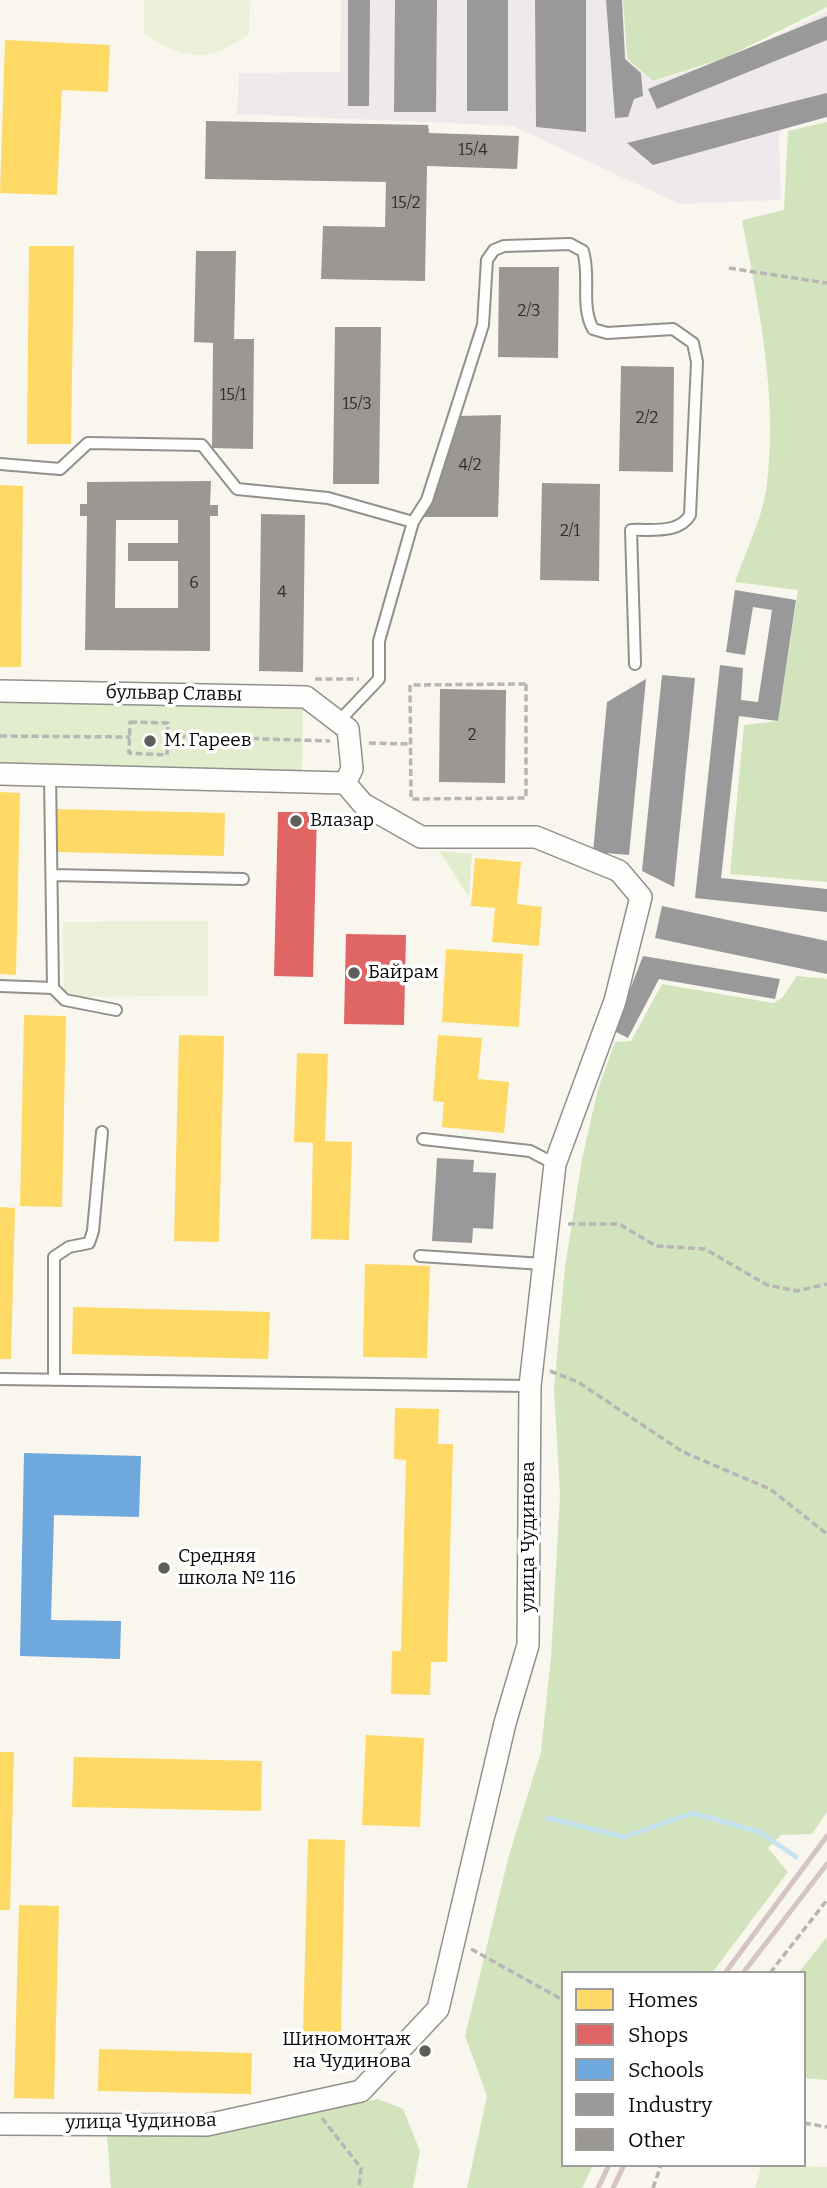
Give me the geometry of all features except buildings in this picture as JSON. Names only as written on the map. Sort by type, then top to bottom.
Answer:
[{"type":"street","name":"бульвар Славы","points":[[0,691],[306,696],[340,720]]},
{"type":"street","points":[[0,774],[345,783],[352,769],[350,742],[348,729],[340,720]]},
{"type":"street","name":"улица Чудинова","points":[[0,2124],[207,2125],[360,2091],[438,2009],[505,1723],[528,1646],[530,1386],[555,1164],[615,1001],[640,897],[620,871],[536,837],[421,837],[363,804],[345,783]]},
{"type":"lane","points":[[340,720],[379,679],[379,641],[413,523],[426,500],[483,325],[487,260],[494,250],[504,246],[570,244],[583,251],[586,262],[586,316],[593,329],[607,333],[673,329],[693,343],[697,362],[690,515],[685,524],[674,528],[631,530],[635,664]]},
{"type":"lane","points":[[0,464],[60,469],[88,443],[202,445],[237,489],[328,498],[413,523]]},
{"type":"lane","points":[[50,775],[53,988]]},
{"type":"lane","points":[[52,875],[243,878]]},
{"type":"lane","points":[[0,986],[53,988],[65,1000],[116,1010]]},
{"type":"lane","points":[[54,1380],[54,1256],[69,1247],[89,1243],[93,1231],[102,1132]]},
{"type":"lane","points":[[423,1139],[530,1151],[555,1164]]},
{"type":"lane","points":[[420,1256],[543,1264]]},
{"type":"lane","points":[[0,1379],[530,1386]]},
{"type":"path","points":[[729,268],[827,283]]},
{"type":"path","points":[[526,684],[526,798],[411,799],[411,744],[410,685],[526,684]]},
{"type":"path","points":[[131,722],[168,723],[168,736],[167,755],[129,753],[131,722]]},
{"type":"path","points":[[0,736],[130,737]]},
{"type":"path","points":[[168,736],[411,744]]},
{"type":"path","points":[[548,1224],[619,1224],[656,1246],[705,1250],[767,1285],[797,1291],[827,1284]]},
{"type":"path","points":[[532,1363],[578,1382],[683,1452],[770,1489],[827,1534]]},
{"type":"path","points":[[772,1971],[827,1900]]},
{"type":"path","points":[[478,1953],[561,1999]]},
{"type":"path","points":[[310,2102],[361,2168],[359,2188]]},
{"type":"path","points":[[806,2123],[827,2127]]},
{"type":"path","points":[[653,2188],[661,2167]]},
{"type":"shaded area","points":[[341,0],[622,0],[626,59],[653,82],[729,58],[827,11],[827,114],[789,122],[779,134],[781,200],[679,204],[513,126],[237,114],[239,73],[340,72]]},
{"type":"green space","points":[[144,0],[250,0],[249,34],[222,50],[209,54],[196,55],[171,49],[144,33]]},
{"type":"green space","points":[[623,0],[827,0],[827,7],[725,58],[653,81],[627,59]]},
{"type":"green space","points":[[827,122],[827,882],[730,874],[744,725],[778,721],[798,590],[735,582],[764,502],[770,423],[765,355],[742,220],[784,210],[788,131]]},
{"type":"green space","points":[[0,697],[303,700],[302,774],[0,770]]},
{"type":"green space","points":[[439,851],[472,854],[469,897]]},
{"type":"green space","points":[[208,921],[208,996],[64,997],[63,922]]},
{"type":"green space","points":[[797,976],[827,979],[827,1812],[812,1834],[781,1835],[768,1848],[788,1872],[714,1971],[561,1971],[561,2167],[592,2167],[582,2188],[467,2188],[487,2096],[465,2036],[509,1855],[541,1752],[551,1657],[560,1495],[554,1389],[565,1267],[582,1159],[598,1089],[615,1042],[631,1041],[662,984],[773,1003],[782,998]]},
{"type":"green space","points":[[827,1937],[827,2080],[806,2078],[806,1971],[800,1971]]},
{"type":"green space","points":[[378,2099],[403,2109],[420,2151],[413,2188],[111,2188],[107,2136],[214,2134]]},
{"type":"green space","points":[[761,2167],[827,2167],[827,2188],[755,2188]]},
{"type":"waterway","points":[[548,1818],[624,1837],[693,1813],[760,1832],[796,1857]]},
{"type":"railway","points":[[726,1971],[827,1836]]},
{"type":"railway","points":[[745,1971],[827,1864]]},
{"type":"railway","points":[[598,2188],[608,2167]]},
{"type":"railway","points":[[613,2188],[623,2167]]},
{"type":"place","name":"М. Гареев","points":[[150,741]]},
{"type":"place","name":"Влазар","points":[[296,821]]},
{"type":"place","name":"Байрам","points":[[354,973]]},
{"type":"place","name":"Средняя школа № 116","points":[[164,1568]]},
{"type":"place","name":"Шиномонтаж на Чудинова","points":[[425,2051]]}]
